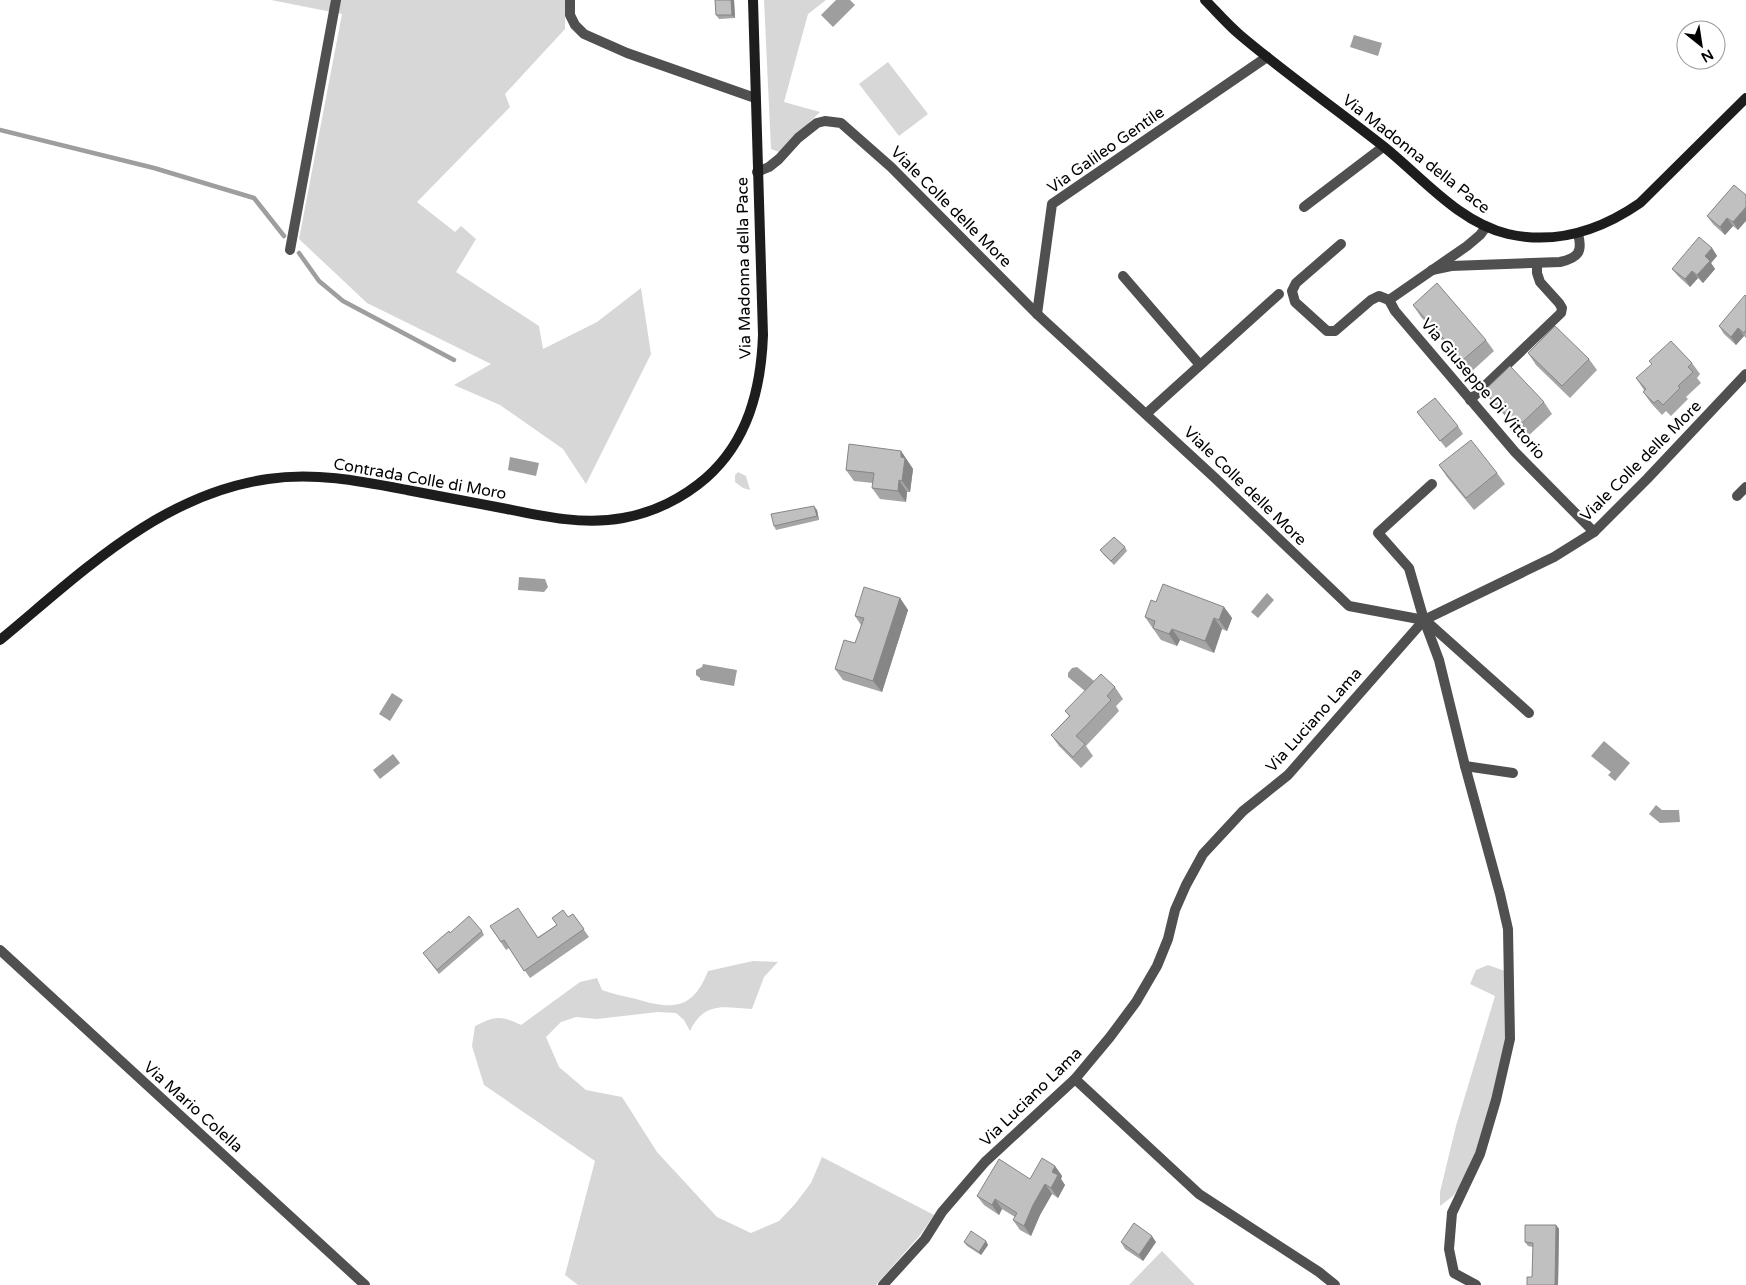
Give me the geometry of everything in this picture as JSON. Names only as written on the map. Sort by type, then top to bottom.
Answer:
[{"type":"main road","name":"Via Madonna della Pace","points":[[671,502],[698,485],[717,468],[731,450],[745,426],[757,389],[762,363],[763,335],[753,0]]},
{"type":"main road","name":"Via Madonna della Pace","points":[[1204,0],[1238,34],[1328,106],[1383,146],[1451,204],[1486,227],[1510,234],[1531,237],[1578,234],[1603,225],[1640,204],[1746,98]]},
{"type":"main road","name":"Contrada Colle di Moro","points":[[0,640],[98,559],[143,527],[178,507],[222,489],[245,483],[295,476],[346,479],[542,516],[572,519],[622,518],[671,502]]},
{"type":"street","points":[[290,250],[336,0]]},
{"type":"street","points":[[570,0],[570,15],[584,34],[627,53],[755,98]]},
{"type":"street","name":"Via Galileo Gentile","points":[[1037,314],[1052,204],[1267,57]]},
{"type":"street","name":"Viale Colle delle More","points":[[757,172],[769,167],[779,159],[798,138],[817,123],[825,120],[841,123],[891,167],[1037,314],[1349,606],[1424,620],[1554,557],[1594,532],[1746,374]]},
{"type":"street","points":[[1304,207],[1383,146]]},
{"type":"street","points":[[1341,244],[1296,283],[1292,291],[1295,302],[1327,331],[1335,331],[1371,300],[1379,296],[1389,300],[1467,246],[1486,227]]},
{"type":"street","points":[[1432,270],[1451,266],[1570,260],[1577,255],[1580,246],[1578,234]]},
{"type":"street","points":[[1470,400],[1561,313],[1562,308],[1559,303],[1540,282],[1537,273],[1537,263]]},
{"type":"street","points":[[1124,276],[1200,365]]},
{"type":"street","points":[[1146,414],[1278,294]]},
{"type":"street","name":"Via Giuseppe Di Vittorio","points":[[1389,300],[1395,311],[1515,452],[1594,532]]},
{"type":"street","points":[[1432,484],[1378,534],[1409,568],[1444,679],[1508,930],[1510,1039],[1496,1100],[1480,1154],[1452,1213],[1448,1249],[1454,1273],[1476,1285]]},
{"type":"street","points":[[1737,496],[1746,487]]},
{"type":"street","points":[[1424,620],[1529,714]]},
{"type":"street","name":"Via Luciano Lama","points":[[883,1285],[925,1239],[942,1212],[985,1162],[1075,1079],[1136,1002],[1157,966],[1168,939],[1175,910],[1203,854],[1243,811],[1288,775],[1424,620]]},
{"type":"street","points":[[1465,766],[1513,773]]},
{"type":"street","name":"Via Mario Colella","points":[[0,950],[366,1285]]},
{"type":"street","points":[[1075,1079],[1199,1194],[1319,1272],[1335,1285]]},
{"type":"shaded area","points":[[271,0],[565,0],[565,29],[505,94],[510,107],[417,202],[455,232],[461,226],[476,239],[456,272],[539,326],[543,349],[597,322],[641,288],[651,354],[586,484],[563,449],[500,405],[454,385],[491,364],[367,303],[299,239],[342,14]]},
{"type":"shaded area","points":[[764,0],[826,0],[808,14],[784,102],[820,112],[779,152],[771,149]]},
{"type":"shaded area","points":[[836,0],[850,0],[855,5],[833,27],[821,15]]},
{"type":"shaded area","points":[[1354,35],[1382,43],[1378,56],[1350,47]]},
{"type":"shaded area","points":[[888,62],[928,114],[899,136],[859,84]]},
{"type":"shaded area","points":[[510,457],[539,463],[536,476],[508,470]]},
{"type":"shaded area","points":[[738,472],[746,476],[750,490],[743,488],[735,482],[735,475]]},
{"type":"shaded area","points":[[519,577],[545,579],[548,587],[544,592],[518,590]]},
{"type":"shaded area","points":[[1267,593],[1274,600],[1258,618],[1251,612]]},
{"type":"shaded area","points":[[703,664],[737,670],[734,686],[700,680],[696,675],[696,670],[702,667]]},
{"type":"shaded area","points":[[1077,667],[1099,685],[1091,696],[1068,677],[1068,673],[1072,668]]},
{"type":"shaded area","points":[[392,693],[403,700],[390,721],[379,714]]},
{"type":"shaded area","points":[[1604,741],[1630,763],[1615,781],[1608,775],[1611,772],[1591,756]]},
{"type":"shaded area","points":[[393,754],[400,763],[380,779],[373,770]]},
{"type":"shaded area","points":[[1656,805],[1662,810],[1679,810],[1680,822],[1660,823],[1649,814]]},
{"type":"shaded area","points":[[753,961],[778,962],[764,977],[752,1009],[724,1007],[708,1010],[696,1021],[690,1031],[684,1020],[676,1013],[658,1012],[597,1019],[576,1017],[561,1022],[546,1037],[559,1067],[586,1090],[622,1097],[657,1152],[717,1217],[751,1233],[779,1221],[795,1204],[811,1183],[822,1157],[934,1215],[921,1234],[876,1285],[578,1285],[565,1275],[595,1161],[484,1085],[472,1046],[475,1026],[498,1018],[521,1025],[580,982],[597,978],[602,990],[660,1005],[680,1004],[688,1000],[695,993],[708,971]]},
{"type":"shaded area","points":[[1488,965],[1505,971],[1508,1040],[1488,1123],[1464,1181],[1453,1196],[1440,1206],[1440,1192],[1456,1126],[1495,996],[1470,984],[1476,970]]},
{"type":"shaded area","points":[[1162,1251],[1195,1285],[1129,1285]]},
{"type":"building","points":[[715,0],[731,0],[732,15],[716,15]]},
{"type":"building","points":[[1734,185],[1746,195],[1746,207],[1733,222],[1727,218],[1720,227],[1707,216]]},
{"type":"building","points":[[1699,237],[1712,248],[1705,256],[1710,261],[1697,275],[1692,271],[1685,279],[1672,269]]},
{"type":"building","points":[[1437,283],[1486,340],[1463,360],[1413,305]]},
{"type":"building","points":[[1745,295],[1746,330],[1744,333],[1738,328],[1731,337],[1719,326]]},
{"type":"building","points":[[1555,326],[1589,359],[1562,386],[1528,353]]},
{"type":"building","points":[[1671,341],[1692,363],[1688,367],[1693,372],[1678,386],[1680,388],[1663,405],[1658,400],[1654,403],[1643,392],[1646,389],[1636,378],[1652,364],[1649,361]]},
{"type":"building","points":[[1510,366],[1544,402],[1518,427],[1484,391]]},
{"type":"building","points":[[1435,398],[1458,426],[1440,441],[1417,412]]},
{"type":"building","points":[[1471,440],[1497,473],[1466,498],[1439,465]]},
{"type":"building","points":[[849,444],[901,451],[901,457],[905,458],[902,481],[899,480],[898,491],[872,488],[874,473],[846,470]]},
{"type":"building","points":[[814,506],[817,516],[774,526],[771,514]]},
{"type":"building","points":[[1114,537],[1125,547],[1111,561],[1100,550]]},
{"type":"building","points":[[1163,584],[1224,607],[1219,620],[1214,618],[1205,641],[1172,629],[1169,634],[1153,628],[1155,621],[1145,617],[1151,600],[1156,602]]},
{"type":"building","points":[[864,587],[900,598],[873,681],[835,669],[844,640],[855,643],[864,618],[855,616]]},
{"type":"building","points":[[1101,674],[1115,687],[1107,696],[1111,700],[1076,736],[1085,744],[1073,757],[1051,735],[1070,716],[1065,711]]},
{"type":"building","points":[[518,908],[538,938],[557,925],[552,918],[563,910],[568,917],[573,914],[584,929],[524,971],[504,940],[501,942],[490,926]]},
{"type":"building","points":[[469,916],[482,931],[437,970],[423,953]]},
{"type":"building","points":[[1042,1158],[1055,1166],[1052,1172],[1058,1175],[1051,1188],[1045,1184],[1024,1226],[1013,1220],[1017,1213],[995,1199],[992,1205],[977,1196],[999,1159],[1030,1179]]},
{"type":"building","points":[[1134,1223],[1152,1236],[1139,1255],[1121,1242]]},
{"type":"building","points":[[1525,1225],[1556,1225],[1555,1285],[1527,1285],[1527,1277],[1532,1277],[1533,1243],[1525,1242]]},
{"type":"building","points":[[971,1231],[986,1241],[979,1252],[964,1242]]},
{"type":"waterway","points":[[0,130],[154,168],[254,198],[284,236]]},
{"type":"waterway","points":[[299,253],[319,281],[343,301],[454,360]]}]
